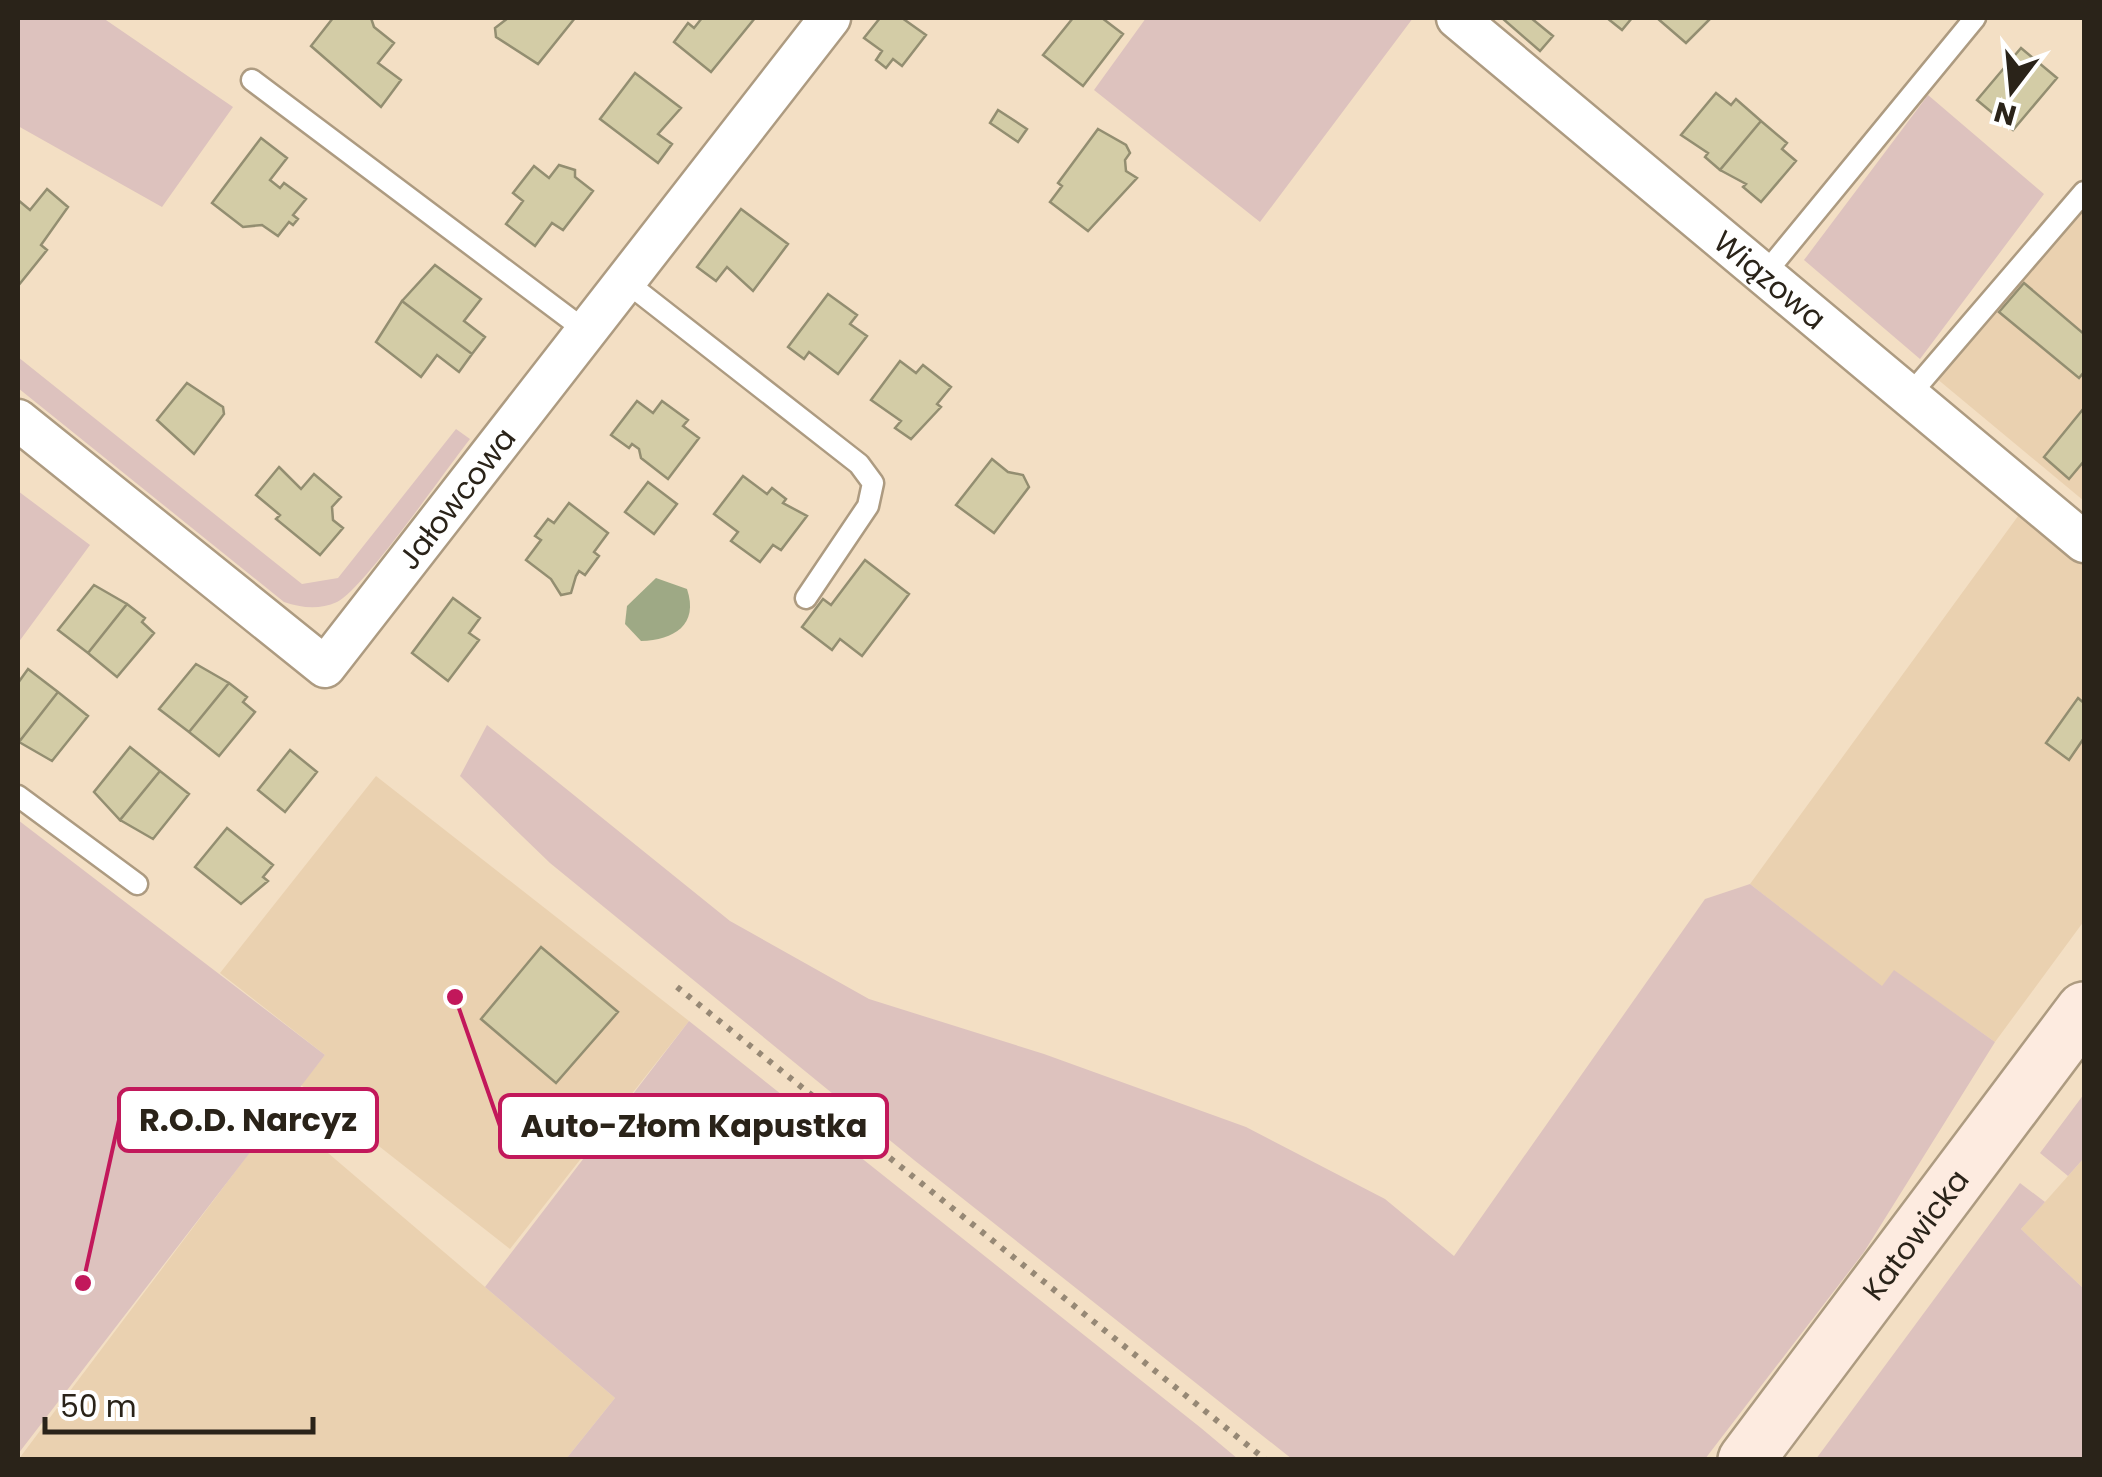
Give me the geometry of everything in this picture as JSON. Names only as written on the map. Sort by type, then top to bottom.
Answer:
[{"type":"main road","name":"Katowicka","points":[[1746,1460],[2084,1010]]},
{"type":"street","name":"Jałowcowa","points":[[18,420],[325,666],[827,18]]},
{"type":"street","name":"Wiązowa","points":[[1457,18],[1907,398],[2084,542]]},
{"type":"lane","points":[[1762,276],[1975,18]]},
{"type":"lane","points":[[252,80],[586,331]]},
{"type":"lane","points":[[1907,398],[2084,192]]},
{"type":"lane","points":[[625,281],[859,464],[873,483],[868,506],[806,598]]},
{"type":"lane","points":[[18,796],[137,884]]},
{"type":"path","points":[[676,987],[1266,1460]]},
{"type":"shaded area","points":[[18,18],[103,18],[233,107],[162,207],[18,126]]},
{"type":"shaded area","points":[[1146,18],[1413,18],[1260,222],[1094,90]]},
{"type":"shaded area","points":[[1928,95],[2044,194],[1920,359],[1804,260]]},
{"type":"shaded area","points":[[2084,203],[2084,501],[1936,378]]},
{"type":"shaded area","points":[[18,357],[302,584],[338,578],[456,429],[470,439],[349,593],[324,606],[297,606],[284,602],[18,388]]},
{"type":"shaded area","points":[[18,491],[90,545],[18,643]]},
{"type":"shaded area","points":[[2021,512],[2084,564],[2084,921],[1995,1042],[1894,971],[1882,987],[1750,884]]},
{"type":"shaded area","points":[[656,578],[687,589],[690,612],[673,634],[641,641],[625,624],[627,606]]},
{"type":"shaded area","points":[[487,725],[730,921],[869,999],[1044,1054],[1246,1127],[1385,1199],[1454,1256],[1705,899],[1750,884],[1882,986],[1894,970],[1995,1042],[1864,1252],[1705,1459],[1292,1459],[914,1160],[550,863],[460,776]]},
{"type":"shaded area","points":[[376,776],[689,1021],[510,1249],[301,1085],[325,1055],[220,973]]},
{"type":"shaded area","points":[[18,820],[325,1055],[18,1454]]},
{"type":"shaded area","points":[[689,1021],[1238,1459],[566,1459],[615,1398],[485,1287]]},
{"type":"shaded area","points":[[2084,1094],[2084,1158],[2068,1176],[2040,1153]]},
{"type":"shaded area","points":[[280,1112],[615,1398],[566,1459],[18,1460]]},
{"type":"shaded area","points":[[2084,1158],[2084,1289],[2021,1229]]},
{"type":"shaded area","points":[[2020,1183],[2045,1202],[2021,1229],[2084,1289],[2084,1459],[1816,1459]]},
{"type":"building","points":[[333,18],[371,18],[374,27],[394,43],[378,63],[401,80],[381,107],[311,46]]},
{"type":"building","points":[[508,18],[575,18],[538,64],[496,37],[495,28]]},
{"type":"building","points":[[702,18],[755,18],[711,72],[674,42],[688,23],[694,28]]},
{"type":"building","points":[[880,18],[902,18],[926,35],[902,66],[893,59],[886,68],[876,60],[882,51],[864,38]]},
{"type":"building","points":[[1073,18],[1102,18],[1123,34],[1083,86],[1043,55]]},
{"type":"building","points":[[1502,18],[1531,18],[1553,36],[1540,51]]},
{"type":"building","points":[[1607,18],[1632,18],[1622,30]]},
{"type":"building","points":[[1657,18],[1711,18],[1686,43]]},
{"type":"building","points":[[2021,48],[2057,78],[2013,130],[1977,100]]},
{"type":"building","points":[[635,73],[681,108],[658,134],[672,144],[658,163],[600,119]]},
{"type":"building","points":[[1716,93],[1731,105],[1736,99],[1761,121],[1720,170],[1705,157],[1708,153],[1681,135]]},
{"type":"building","points":[[998,110],[1027,129],[1018,142],[990,123]]},
{"type":"building","points":[[1761,121],[1787,143],[1782,149],[1796,161],[1761,202],[1743,187],[1746,184],[1720,170]]},
{"type":"building","points":[[1098,129],[1126,145],[1130,153],[1125,160],[1126,171],[1137,178],[1088,231],[1050,202],[1062,186],[1058,183]]},
{"type":"building","points":[[261,138],[287,158],[270,180],[280,188],[284,183],[306,199],[293,215],[298,219],[293,225],[289,222],[278,236],[262,225],[243,227],[212,203]]},
{"type":"building","points":[[559,165],[575,170],[575,177],[593,191],[563,230],[552,223],[535,246],[506,224],[523,201],[513,193],[534,166],[549,178]]},
{"type":"building","points":[[47,189],[68,207],[41,245],[47,250],[18,286],[18,200],[30,210]]},
{"type":"building","points":[[741,209],[788,244],[753,291],[727,267],[716,281],[697,267]]},
{"type":"building","points":[[435,265],[481,299],[464,321],[485,337],[472,354],[402,301]]},
{"type":"building","points":[[2024,283],[2084,334],[2084,372],[2079,378],[1999,312]]},
{"type":"building","points":[[828,294],[857,315],[850,324],[867,336],[838,374],[809,352],[804,359],[788,347]]},
{"type":"building","points":[[402,301],[472,354],[459,372],[437,355],[421,377],[376,342]]},
{"type":"building","points":[[900,361],[916,373],[923,365],[951,387],[937,404],[941,407],[911,439],[895,428],[901,421],[871,400]]},
{"type":"building","points":[[187,383],[223,407],[224,414],[194,454],[157,420]]},
{"type":"building","points":[[637,401],[653,413],[662,401],[688,420],[683,426],[699,438],[668,479],[641,458],[639,449],[632,444],[629,448],[611,435]]},
{"type":"building","points":[[2084,408],[2084,461],[2069,479],[2044,457]]},
{"type":"building","points":[[992,459],[1008,472],[1023,475],[1029,487],[994,533],[956,505]]},
{"type":"building","points":[[279,467],[301,489],[314,474],[341,497],[332,507],[333,520],[343,528],[320,555],[276,519],[280,515],[256,495]]},
{"type":"building","points":[[743,476],[767,494],[772,488],[786,499],[783,503],[807,516],[781,550],[773,545],[760,562],[731,541],[738,532],[714,514]]},
{"type":"building","points":[[648,482],[677,504],[654,534],[625,512]]},
{"type":"building","points":[[569,503],[608,533],[594,552],[599,556],[585,575],[579,571],[571,593],[561,595],[551,579],[526,560],[541,540],[535,536],[548,519],[554,523]]},
{"type":"building","points":[[865,560],[909,594],[862,656],[840,639],[832,650],[802,627],[823,599],[831,605]]},
{"type":"building","points":[[94,585],[127,604],[88,653],[58,630]]},
{"type":"building","points":[[453,598],[480,618],[469,633],[479,640],[448,681],[412,653]]},
{"type":"building","points":[[127,604],[145,618],[142,622],[154,633],[117,677],[88,653]]},
{"type":"building","points":[[196,664],[229,683],[189,732],[159,709]]},
{"type":"building","points":[[28,669],[58,692],[19,742],[18,683]]},
{"type":"building","points":[[229,683],[247,697],[243,702],[255,712],[219,756],[189,732]]},
{"type":"building","points":[[58,692],[88,716],[52,761],[19,742]]},
{"type":"building","points":[[2078,698],[2084,703],[2084,738],[2069,760],[2046,743]]},
{"type":"building","points":[[130,747],[160,771],[120,820],[94,792]]},
{"type":"building","points":[[290,750],[317,772],[285,812],[258,790]]},
{"type":"building","points":[[160,771],[189,794],[153,839],[120,820]]},
{"type":"building","points":[[227,828],[273,865],[263,877],[268,881],[241,904],[195,867]]},
{"type":"building","points":[[541,947],[618,1012],[556,1083],[481,1019]]},
{"type":"place","name":"Auto-Złom Kapustka","points":[[455,997]]},
{"type":"place","name":"R.O.D. Narcyz","points":[[83,1283]]}]
